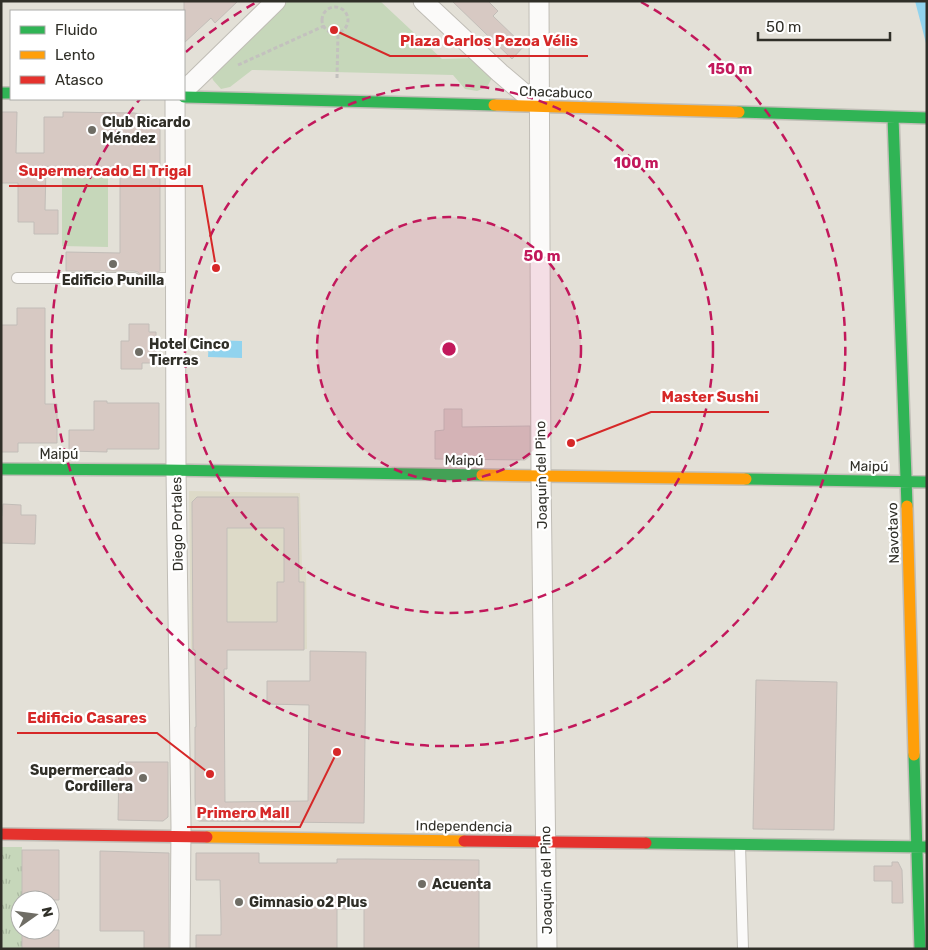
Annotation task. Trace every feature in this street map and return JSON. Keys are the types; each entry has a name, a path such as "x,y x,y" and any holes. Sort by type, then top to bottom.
{"street":[{"path":"185,89 276,1"},
{"path":"423,1 500,73 539,106"},
{"name":"Joaquín del Pino","path":"539,1 541,476 547,949"},
{"name":"Chacabuco","path":"185,97 927,118"},
{"name":"Diego Portales","path":"175,100 168,278 176,470 181,836 180,949"},
{"name":"Navotavo","path":"893,117 922,847 920,949"},
{"name":"Maipú","path":"1,468 927,482"},
{"name":"Independencia","path":"1,834 922,847"}],"lane":[{"path":"17,278 134,278"},
{"path":"740,845 743,949"}],"path":[{"path":"336,1 336,7"},
{"path":"336,7 344,10 348,17 348,25 338,33 330,32 324,26 322,20 328,9 336,7"},
{"path":"232,67 324,26"},
{"path":"336,100 338,33"}],"shaded area":[{"path":"189,491 300,493 302,567 306,567 307,649 191,650"}],"green space":[{"path":"288,1 380,1 442,59 474,58 493,76 487,87 477,91 465,89 453,75 252,70 230,87 221,89 211,75"},
{"path":"62,170 108,171 108,247 62,246"},
{"path":"1,847 22,847 22,890 10,890 10,940 22,940 22,949 1,949"}],"water":[{"path":"915,1 927,1 927,47"},
{"path":"209,340 242,341 242,358 208,357"}],"building":[{"path":"184,1 238,1 215,23 211,18 185,42"},
{"path":"452,1 488,1 498,11 493,16 524,46 512,59"},
{"path":"1,112 17,112 16,153 44,153 44,117 63,117 63,112 134,113 149,115 154,118 160,129 160,271 154,275 155,282 139,282 140,275 134,271 66,271 66,252 120,253 120,168 46,167 45,210 58,210 58,234 34,234 34,222 18,222 18,183 1,183"},
{"path":"17,308 45,308 45,404 57,404 57,443 18,443 18,452 1,452 1,325 17,325"},
{"name":"Hotel Cinco Tierras","path":"129,324 149,324 149,332 156,332 156,363 142,363 142,369 121,369 121,341 129,341"},
{"path":"94,401 107,401 107,403 159,403 159,449 107,449 107,452 69,451 69,430 94,430"},
{"path":"444,409 462,409 462,427 530,426 530,456 525,460 435,459 435,431 444,430"},
{"path":"197,497 298,497 299,582 304,582 304,650 227,650 227,669 224,669 225,802 308,801 309,705 267,704 267,681 310,681 310,651 366,652 364,823 199,821 196,819 192,502","holes":["227,528 284,528 284,582 277,582 277,622 227,622"]},
{"path":"3,504 21,505 21,515 36,515 35,544 1,543"},
{"path":"756,680 837,682 834,830 753,829"},
{"name":"Supermercado Cordillera","path":"119,762 168,762 168,817 163,821 118,820"},
{"path":"22,850 59,850 59,890 22,890"},
{"path":"100,851 169,853 169,949 144,949 144,931 100,931"},
{"path":"196,853 259,853 259,863 337,863 337,859 479,860 479,949 364,949 364,909 337,909 337,949 196,949 196,935 221,935 221,921 220,880 196,880"},
{"path":"892,862 898,862 902,870 903,903 892,903 892,881 874,881 874,866 892,866"},
{"path":"22,940 59,940 59,949 22,949"}],"traffic: fast":[{"path":"1,93 10,93"},
{"path":"185,97 494,105"},
{"path":"739,112 927,118"},
{"path":"893,117 907,506"},
{"path":"1,469 482,475"},
{"path":"746,479 927,482"},
{"path":"914,755 920,949"},
{"path":"646,843 927,847"}],"traffic: slow":[{"path":"494,105 739,112"},
{"path":"482,475 746,479"},
{"path":"907,506 914,755"},
{"path":"207,837 464,841"}],"traffic: jam":[{"path":"1,834 207,837"},
{"path":"464,841 646,843"}],"place":[{"name":"Plaza Carlos Pezoa Vélis","path":"334,30"},
{"name":"Club Ricardo Méndez","path":"92,130"},
{"name":"Edificio Punilla","path":"113,264"},
{"name":"Supermercado El Trigal","path":"216,268"},
{"name":"Hotel Cinco Tierras","path":"139,352"},
{"name":"Master Sushi","path":"571,443"},
{"name":"Primero Mall","path":"337,752"},
{"name":"Edificio Casares","path":"210,774"},
{"name":"Supermercado Cordillera","path":"143,778"},
{"name":"Acuenta","path":"422,884"},
{"name":"Gimnasio o2 Plus","path":"239,902"}]}
